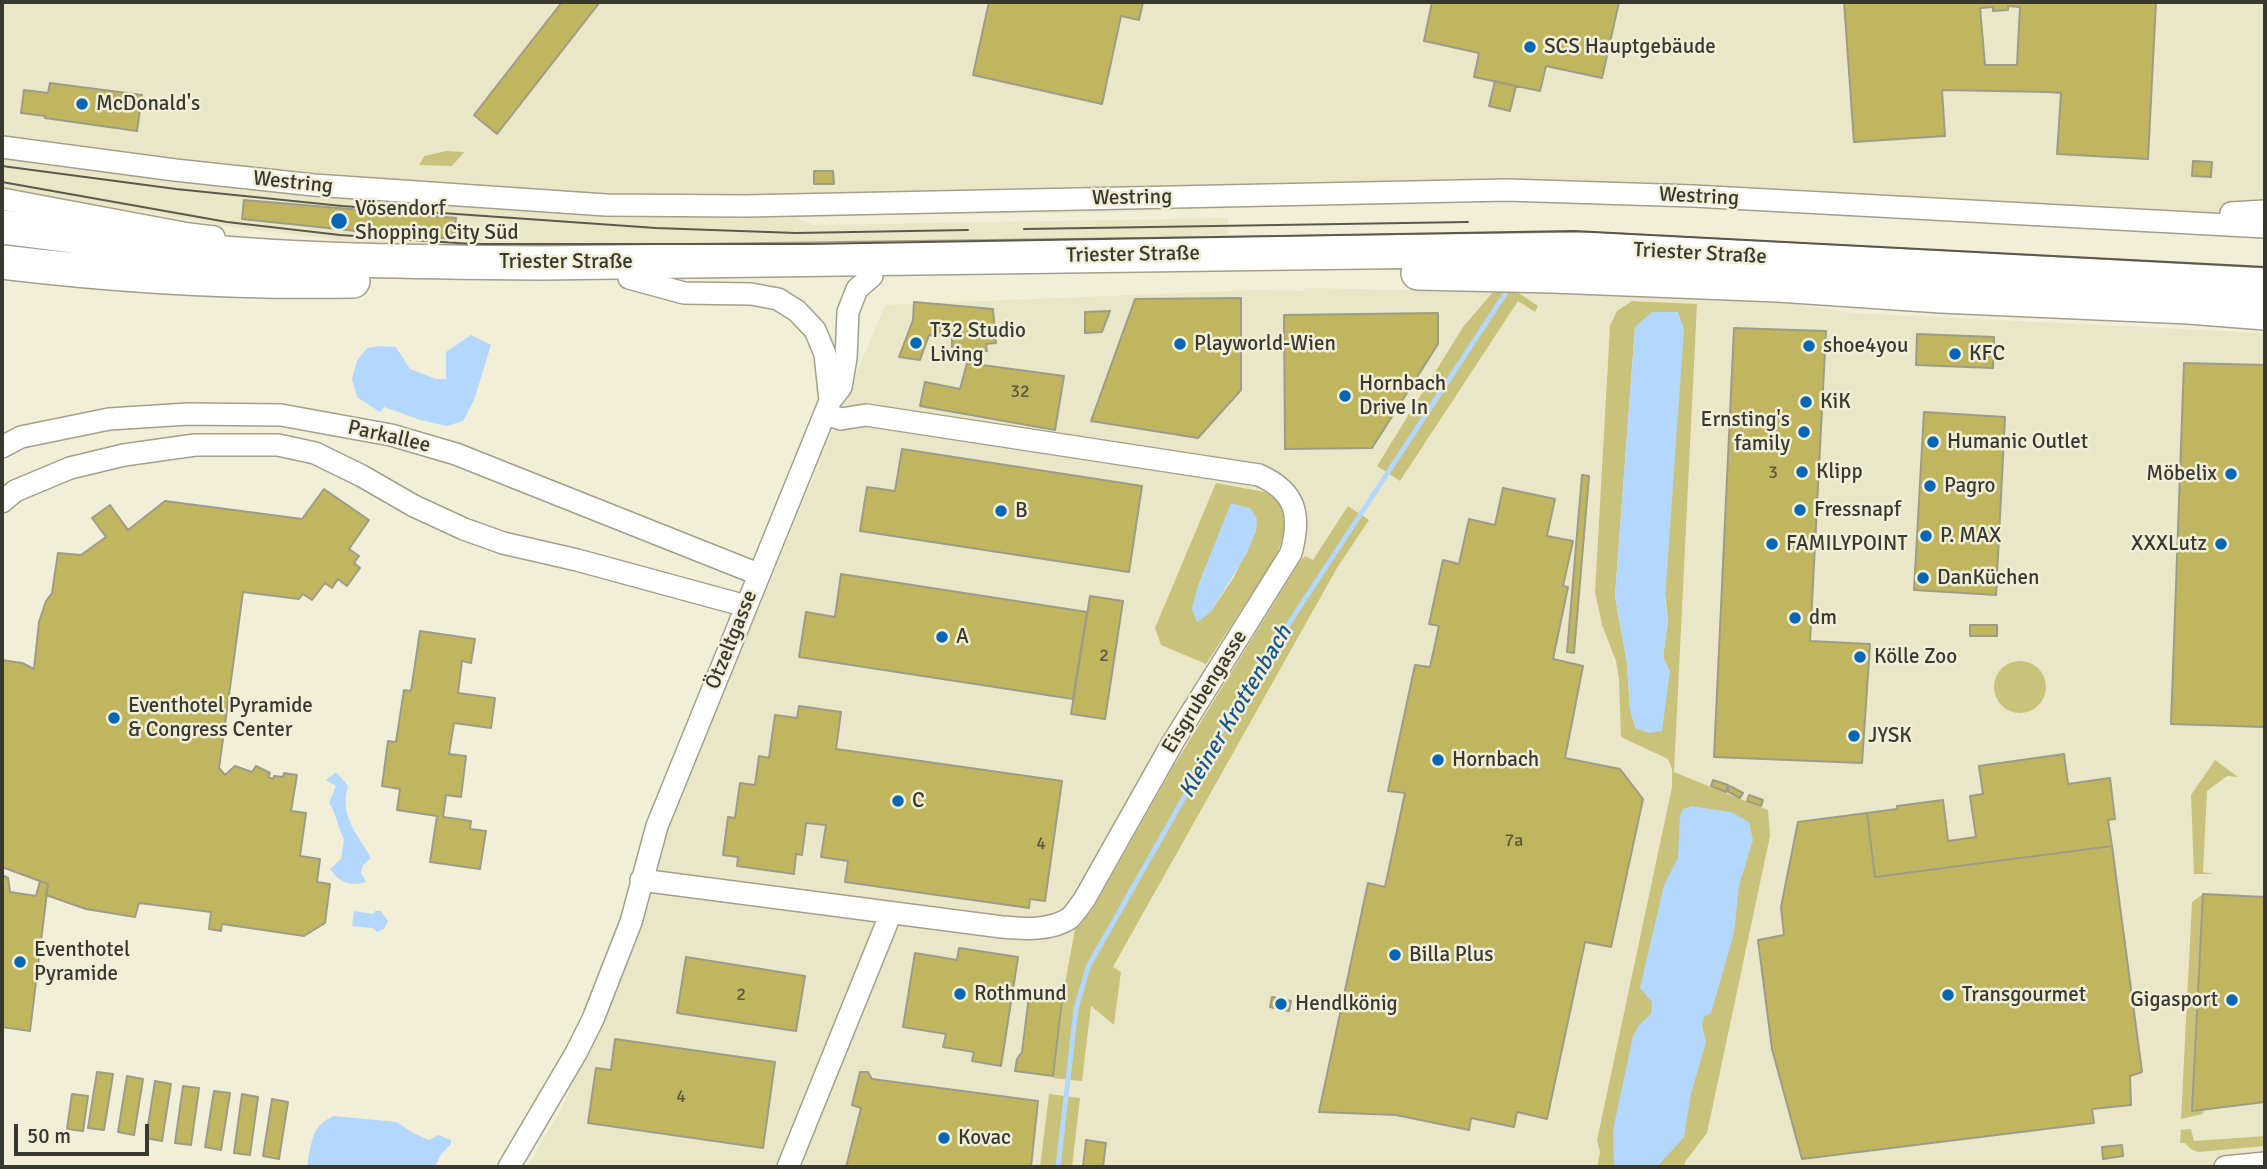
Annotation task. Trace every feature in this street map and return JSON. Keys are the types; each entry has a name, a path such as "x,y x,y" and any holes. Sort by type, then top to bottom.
{"main road":[{"name":"Triester Straße","path":"2,227 186,250 333,260 542,263 1589,249 2265,285"},
{"name":"Triester Straße","path":"2,262 118,274 316,281 1270,270 1541,275 1778,285 2265,313"}],"street":[{"name":"Westring","path":"2,147 314,185 606,205 745,206 1507,190 1680,195 2265,226"},
{"path":"2,199 189,234 285,244 333,260"},
{"path":"2203,224 2223,213 2265,211"},
{"name":"Ötzeltgasse","path":"509,1167 593,1019 631,922 657,826 758,575 828,408 841,387 846,358 848,312 857,289 872,276"},
{"name":"Ötzeltgasse","path":"629,278 684,293 751,293 778,299 797,310 815,330 825,354 828,408"},
{"name":"Eisgrubengasse","path":"641,880 1002,928 1052,926 1070,917 1084,900 1174,742 1291,553 1297,524 1288,494 1275,482 1246,472 866,415 841,419 828,408"},
{"name":"Parkallee","path":"2,447 21,437 109,419 188,414 281,415 391,435 456,454 758,575"},
{"path":"245,415 245,445"},
{"name":"Parkallee","path":"2,502 15,492 70,468 124,455 195,445 278,445 315,453 414,506 503,543 746,606"},
{"path":"789,1167 891,913"},
{"path":"2225,1167 2265,1164"}],"shaded area":[{"path":"2,2 2265,2 2265,239 1535,198 1074,213 796,218 812,225 1228,218 1229,241 701,249 405,245 346,241 225,226 2,188"},
{"path":"447,151 464,152 452,166 419,165 424,156"},
{"path":"1304,288 1712,292 1854,313 2265,333 2265,1167 1684,1167 1707,1133 1768,810 1674,772 1697,304 1632,301 1610,326 1595,592 1602,625 1616,661 1619,680 1668,759 1672,769 1672,787 1597,1140 1600,1152 1597,1167 527,1167 561,1110 631,944 668,827 885,305 1255,290 1304,291","holes":["1349,506 1369,520 1337,568 1113,968 1121,973 1114,1024 1075,929 1071,907 1165,731 1277,555 1305,556 1312,560"]},
{"path":"1514,290 1538,306 1535,312 1518,301 1400,481 1377,466 1463,327 1493,292 1489,291"},
{"path":"1632,301 1697,304 1674,772 1768,810 1770,836 1707,1133 1684,1167 1597,1167 1600,1152 1597,1140 1672,787 1672,769 1668,759 1621,737 1616,661 1602,625 1595,592 1610,326 1617,311","holes":["1635,327 1668,621 1663,657 1670,672 1630,710 1627,663 1615,596"]},
{"path":"1216,483 1265,492 1274,498 1281,506 1286,526 1277,555 1206,664 1161,645 1155,628","holes":["1231,504 1256,531 1234,577 1210,613 1198,586"]},
{"path":"1348,506 1369,520 1337,568 1113,967 1121,972 1114,1025 1091,1006 1082,1081 1053,1078 1062,1000 1075,929 1092,910 1173,767 1300,561 1305,556 1313,560"},
{"path":"2020,661 2030,663 2038,669 2044,677 2044,697 2038,705 2030,711 2020,713 2010,711 2002,705 1996,697 1994,687 1996,677 2002,669 2010,663"},
{"path":"2215,760 2238,777 2227,776 2207,791 2203,872 2213,874 2194,874 2191,795"},
{"path":"2203,894 2192,1110 2204,1109 2203,1114 2181,1119 2192,902"},
{"path":"1049,1094 1080,1098 1072,1167 1040,1167"},
{"path":"2191,1129 2194,1141 2265,1136 2265,1146 2198,1152 2185,1143 2180,1143 2181,1130"}],"water":[{"path":"1652,312 1678,312 1684,329 1665,599 1668,621 1663,657 1670,672 1662,731 1649,733 1635,728 1630,710 1627,663 1615,596 1635,327"},
{"path":"471,335 491,345 474,400 463,421 447,426 384,407 380,412 357,397 352,379 357,361 367,348 396,347 410,369 436,379 446,379 446,352"},
{"path":"1231,503 1250,508 1257,519 1256,531 1247,553 1210,613 1197,622 1192,609 1198,586"},
{"path":"336,772 348,786 348,815 371,858 363,865 361,872 366,882 345,882 330,869 341,859 344,839 329,803 336,786 326,780"},
{"path":"1691,806 1731,812 1749,822 1753,840 1739,886 1734,933 1711,1013 1704,1017 1702,1025 1706,1042 1691,1094 1684,1137 1657,1167 1614,1167 1613,1130 1633,1036 1639,1025 1651,1014 1652,1002 1640,988 1664,885 1678,858 1680,816 1683,809"},
{"path":"354,911 374,914 375,911 381,911 388,921 384,929 377,932 373,928 352,926"},
{"path":"334,1116 397,1122 429,1140 438,1135 451,1140 451,1144 441,1154 435,1167 307,1167 316,1130"}],"building":[{"path":"562,2 600,2 497,134 474,115"},
{"path":"989,2 1143,2 1139,20 1121,16 1102,104 973,75"},
{"name":"SCS Hauptgebäude","path":"1432,2 1619,2 1602,78 1546,66 1540,91 1474,77 1479,53 1424,41"},
{"path":"1844,2 2156,2 2148,159 2057,154 2061,93 2048,92 1942,90 1945,136 1854,142","holes":["2008,6 2020,7 2017,65 1985,65 1980,8 1993,7 1993,11 2008,10"]},
{"path":"1495,81 1516,86 1510,111 1489,106"},
{"name":"McDonald's","path":"50,83 142,95 137,131 21,113 24,90 48,93"},
{"path":"2193,161 2212,162 2211,177 2192,176"},
{"path":"814,171 833,171 834,184 814,184"},
{"path":"244,200 456,218 454,239 242,219"},
{"name":"Playworld-Wien","path":"1241,298 1241,390 1198,438 1091,421 1135,299"},
{"path":"914,302 993,309 996,343 986,344 987,351 969,351 952,347 952,336 929,335 920,360 899,357 913,320"},
{"path":"1110,311 1102,332 1085,333 1085,312"},
{"name":"Hornbach Drive In","path":"1438,313 1438,344 1372,448 1285,449 1284,315"},
{"path":"1734,328 1826,331 1810,641 1870,644 1862,763 1714,757"},
{"name":"KFC","path":"1917,334 1994,337 1993,368 1916,365"},
{"path":"967,363 1064,376 1055,430 920,406 925,382 960,389"},
{"name":"XXXLutz","path":"2184,363 2265,365 2265,727 2171,724"},
{"path":"1924,412 2005,417 1996,595 1914,590"},
{"name":"B","path":"902,449 1142,486 1129,572 860,531 867,487 895,491"},
{"path":"1582,475 1589,476 1574,653 1567,652"},
{"path":"1503,488 1555,499 1547,536 1573,541 1563,586 1568,587 1553,659 1583,666 1565,758 1620,769 1643,799 1611,947 1585,942 1547,1119 1517,1112 1514,1127 1471,1118 1469,1130 1396,1115 1319,1112 1368,883 1385,887 1405,793 1388,791 1415,665 1430,667 1439,626 1429,624 1443,560 1459,564 1469,519 1495,525"},
{"name":"Eventhotel Pyramide & Congress Center","path":"324,489 369,520 349,549 359,556 354,563 360,568 347,586 338,579 332,588 325,583 312,600 303,594 299,599 243,592 219,768 225,775 235,766 252,772 256,766 270,773 268,777 273,779 274,776 283,777 284,773 297,775 291,811 306,813 300,856 320,859 317,882 330,884 325,923 304,936 222,924 221,931 209,929 211,912 139,903 135,917 86,909 46,895 48,884 2,867 2,660 22,663 34,669 39,622 46,601 52,593 58,553 81,555 106,537 92,518 110,505 128,530 165,501 302,519"},
{"name":"A","path":"841,574 1087,612 1073,699 799,657 806,612 835,617"},
{"path":"1090,596 1123,601 1105,719 1071,714"},
{"path":"1970,625 1997,625 1997,636 1970,636"},
{"path":"420,631 475,639 471,663 462,661 458,693 495,698 491,728 454,723 449,754 466,756 461,797 446,795 443,817 471,821 470,829 486,831 480,869 430,862 437,816 397,810 400,789 382,786 388,741 396,742 404,690 411,691"},
{"name":"C","path":"799,706 841,712 836,749 1062,781 1045,901 1030,899 1029,908 845,882 848,861 821,857 826,825 806,823 802,855 796,854 794,874 737,866 738,857 723,855 728,817 735,818 740,783 755,785 759,756 769,758 775,715 797,718"},
{"path":"2064,754 2068,784 2110,778 2115,819 2108,820 2112,846 1875,877 1867,813 1943,800 1948,841 1976,837 1970,796 1983,794 1979,766"},
{"path":"1713,780 1728,785 1726,792 1711,786"},
{"path":"1730,786 1743,793 1740,798 1727,791"},
{"path":"1749,795 1763,800 1761,806 1747,801"},
{"name":"Transgourmet","path":"1867,813 1875,877 2112,846 2142,1072 2130,1076 2131,1105 2092,1109 2094,1123 1802,1159 1772,1049 1758,940 1784,935 1781,907 1798,822"},
{"name":"Eventhotel Pyramide","path":"2,875 8,878 10,892 36,896 40,881 48,884 30,1031 2,1027"},
{"name":"Gigasport","path":"2203,894 2265,897 2265,1102 2192,1111"},
{"name":"Rothmund","path":"959,948 1018,957 1001,1066 972,1061 974,1052 943,1047 946,1034 903,1027 915,953 957,960"},
{"path":"686,957 805,976 796,1031 677,1013"},
{"path":"1029,996 1062,1000 1053,1076 1015,1071 1017,1059 1022,1052"},
{"name":"Hendlkönig","path":"1272,997 1291,1001 1289,1011 1270,1007"},
{"path":"615,1039 775,1062 763,1148 588,1123 596,1068 611,1070"},
{"path":"97,1072 113,1074 104,1130 88,1128"},
{"name":"Kovac","path":"860,1072 868,1072 872,1079 1038,1101 1031,1167 846,1167 861,1108 852,1105"},
{"path":"127,1076 143,1079 134,1135 118,1132"},
{"path":"155,1081 171,1084 162,1141 146,1138"},
{"path":"183,1086 199,1088 191,1145 175,1143"},
{"path":"214,1091 230,1093 221,1150 205,1147"},
{"path":"72,1094 88,1096 83,1131 67,1129"},
{"path":"242,1094 258,1097 250,1155 234,1153"},
{"path":"272,1099 288,1102 279,1159 263,1156"},
{"path":"1086,1140 1106,1143 1103,1167 1083,1167"},
{"path":"2122,1145 2123,1156 2103,1159 2102,1147"}],"waterway":[{"name":"Kleiner Krottenbach","path":"1058,1167 1076,1009 1088,967 1242,695 1505,294"}],"tram line":[{"path":"2,166 176,189 342,206 656,228 796,233 968,230"},
{"path":"2,182 227,222 340,235 472,244 806,244 1574,231 2265,267"},
{"path":"1024,229 1468,222"}],"place":[{"name":"SCS Hauptgebäude","path":"1530,47"},
{"name":"McDonald's","path":"82,104"},
{"name":"Vösendorf Shopping City Süd","path":"339,221"},
{"name":"T32 Studio Living","path":"916,343"},
{"name":"Playworld-Wien","path":"1180,344"},
{"name":"shoe4you","path":"1809,346"},
{"name":"KFC","path":"1955,354"},
{"name":"Hornbach Drive In","path":"1345,396"},
{"name":"KiK","path":"1806,402"},
{"name":"Ernsting's family","path":"1804,432"},
{"name":"Humanic Outlet","path":"1933,442"},
{"name":"Klipp","path":"1802,472"},
{"name":"Möbelix","path":"2231,474"},
{"name":"Pagro","path":"1930,486"},
{"name":"Fressnapf","path":"1800,510"},
{"name":"B","path":"1001,511"},
{"name":"P. MAX","path":"1926,536"},
{"name":"FAMILYPOINT","path":"1772,544"},
{"name":"XXXLutz","path":"2221,544"},
{"name":"DanKüchen","path":"1923,578"},
{"name":"dm","path":"1795,618"},
{"name":"A","path":"942,637"},
{"name":"Kölle Zoo","path":"1860,657"},
{"name":"Eventhotel Pyramide & Congress Center","path":"114,718"},
{"name":"JYSK","path":"1854,736"},
{"name":"Hornbach","path":"1438,760"},
{"name":"C","path":"898,801"},
{"name":"Billa Plus","path":"1395,955"},
{"name":"Eventhotel Pyramide","path":"20,962"},
{"name":"Rothmund","path":"960,994"},
{"name":"Transgourmet","path":"1948,995"},
{"name":"Gigasport","path":"2232,1000"},
{"name":"Hendlkönig","path":"1281,1004"},
{"name":"Kovac","path":"944,1138"}]}
